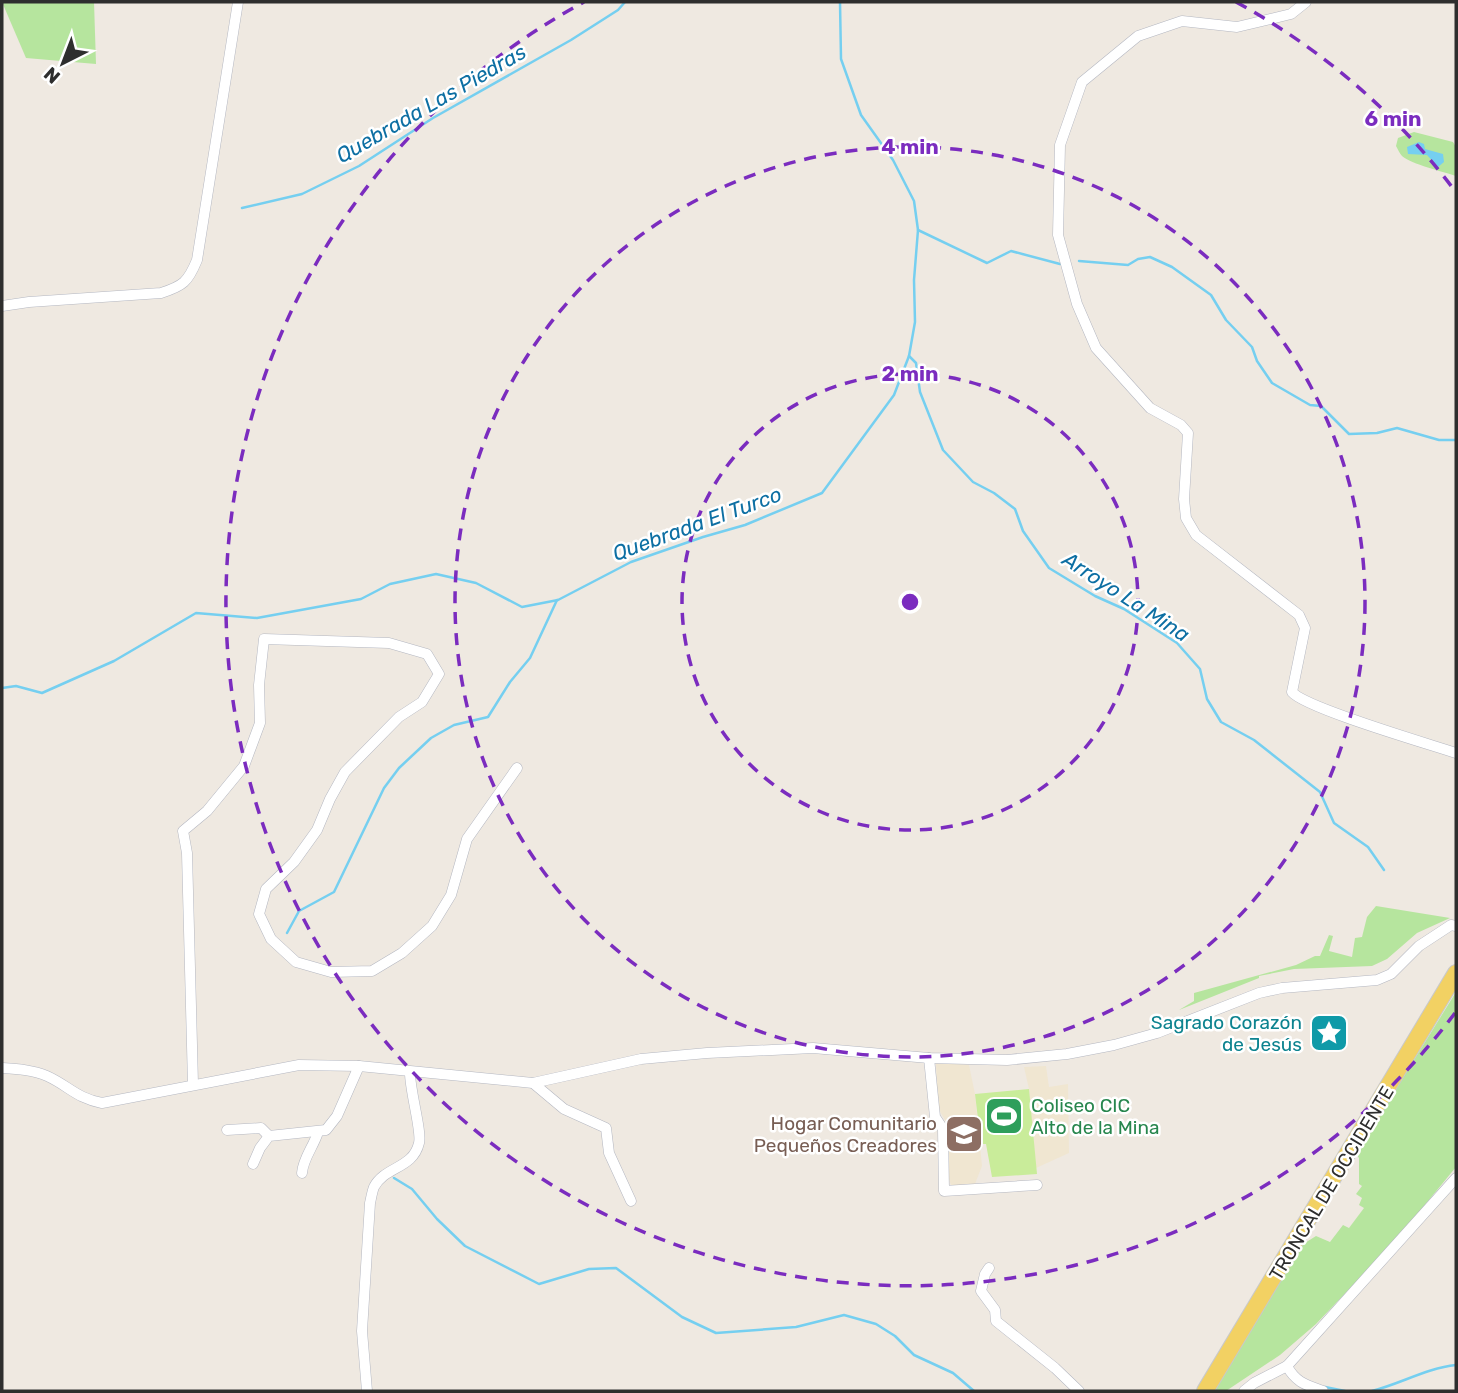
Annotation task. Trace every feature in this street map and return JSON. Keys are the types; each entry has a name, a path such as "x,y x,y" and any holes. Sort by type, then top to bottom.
{"main road":[{"name":"TRONCAL DE OCCIDENTE","path":"1205,1391 1456,973"}],"street":[{"path":"2,306 161,293 175,289 189,279 197,260 238,2"},
{"path":"1306,2 1291,14 1237,27 1182,21 1138,36 1082,82 1060,145 1058,235 1077,304 1096,348 1150,408 1181,425 1188,433 1184,499 1186,518 1196,535 1299,615 1304,623 1306,628 1292,692 1297,697 1327,709 1456,753"},
{"path":"193,1084 187,853 183,831 207,811 244,766 260,723 259,685 264,639 388,643 427,654 439,674 422,702 399,717 345,772 317,830 294,862 267,889 259,914 271,939 296,961 331,972 372,971 402,953 432,926 451,895 467,839 517,768"},
{"path":"2,1068 25,1070 46,1076 84,1099 102,1103 299,1065 359,1066 533,1083 641,1059 707,1053 813,1048 929,1058 1007,1060 1095,1050 1157,1033 1259,993 1293,987 1377,980 1391,974 1419,946 1451,925 1456,926"},
{"path":"929,1058 935,1117 943,1129 944,1191 1037,1185"},
{"path":"253,1164 269,1136 326,1130 337,1115 359,1066"},
{"path":"367,1391 362,1331 370,1203 374,1187 386,1174 414,1157 421,1140 410,1073"},
{"path":"533,1083 564,1109 606,1128 609,1153 631,1201"},
{"path":"227,1130 261,1128 269,1136"},
{"path":"302,1173 318,1132"},
{"path":"1244,1391 1254,1382 1287,1366 1456,1178"},
{"path":"989,1268 981,1291 995,1310 996,1321 1055,1368 1079,1391"},
{"path":"1287,1366 1296,1380 1303,1385 1323,1391"}],"shaded area":[{"name":"Hogar Comunitario Pequeños Creadores","path":"936,1063 969,1065 975,1094 982,1166 973,1189 952,1188 949,1179 948,1125 938,1108"},
{"path":"1046,1066 1049,1087 1068,1084 1069,1153 1036,1168 1029,1089 1024,1067"}],"green space":[{"path":"2,2 94,2 96,64 26,58"},
{"path":"1414,132 1453,142 1456,147 1456,176 1420,165 1402,156 1396,146 1398,138"},
{"path":"1376,906 1450,918 1417,933 1387,959 1372,966 1294,969 1259,976 1179,1010 1194,1001 1194,993 1320,956 1329,935 1333,936 1329,951 1352,957 1355,938 1362,937 1367,917"},
{"path":"1456,992 1456,1167 1396,1240 1316,1324 1280,1355 1226,1391 1209,1391 1297,1248 1316,1236 1330,1242 1343,1225 1349,1228 1364,1208 1359,1205 1362,1198 1356,1194 1362,1186 1359,1184 1359,1158 1356,1154"},
{"name":"Coliseo CIC Alto de la Mina","path":"1029,1089 1037,1174 992,1177 986,1144 981,1144 975,1094"}],"water":[{"path":"1419,142 1424,144 1425,149 1443,154 1444,162 1438,167 1427,155 1408,154 1407,147"}],"waterway":[{"name":"Quebrada Las Piedras","path":"242,208 302,194 359,166 433,118 571,40 618,10 625,2"},
{"name":"Quebrada El Turco","path":"2,688 16,686 42,693 114,661 196,613 257,618 361,599 390,584 436,574 476,583 522,607 558,600 631,562 745,525 822,493 894,395 909,356 915,322 914,280 918,230 914,201 893,160 861,115 841,59 840,2"},
{"path":"918,230 987,263 1011,251 1060,264"},
{"path":"1079,261 1128,265 1138,259 1150,257 1172,267 1211,295 1226,320 1252,347 1257,361 1272,383 1310,405 1321,406 1349,434 1377,433 1397,428 1439,440 1456,440"},
{"name":"Arroyo La Mina","path":"909,356 916,363 920,392 943,450 973,482 994,493 1015,509 1023,531 1049,568 1095,596 1124,609 1177,643 1200,669 1207,699 1221,722 1254,740 1320,792 1334,823 1368,847 1384,870"},
{"path":"287,933 299,911 334,892 384,788 399,768 431,738 454,725 488,717 510,682 530,658 557,600"},
{"path":"394,1178 412,1189 437,1219 465,1246 539,1284 589,1269 616,1268 682,1317 716,1333 796,1327 844,1315 876,1324 895,1336 914,1355 953,1373 974,1391"},
{"path":"1372,1391 1435,1369 1456,1365"},
{"path":"1325,1387 1345,1391"}],"place":[{"name":"Sagrado Corazón de Jesús","path":"1329,1033"},
{"name":"Coliseo CIC Alto de la Mina","path":"1004,1116"},
{"name":"Hogar Comunitario Pequeños Creadores","path":"964,1134"}]}
